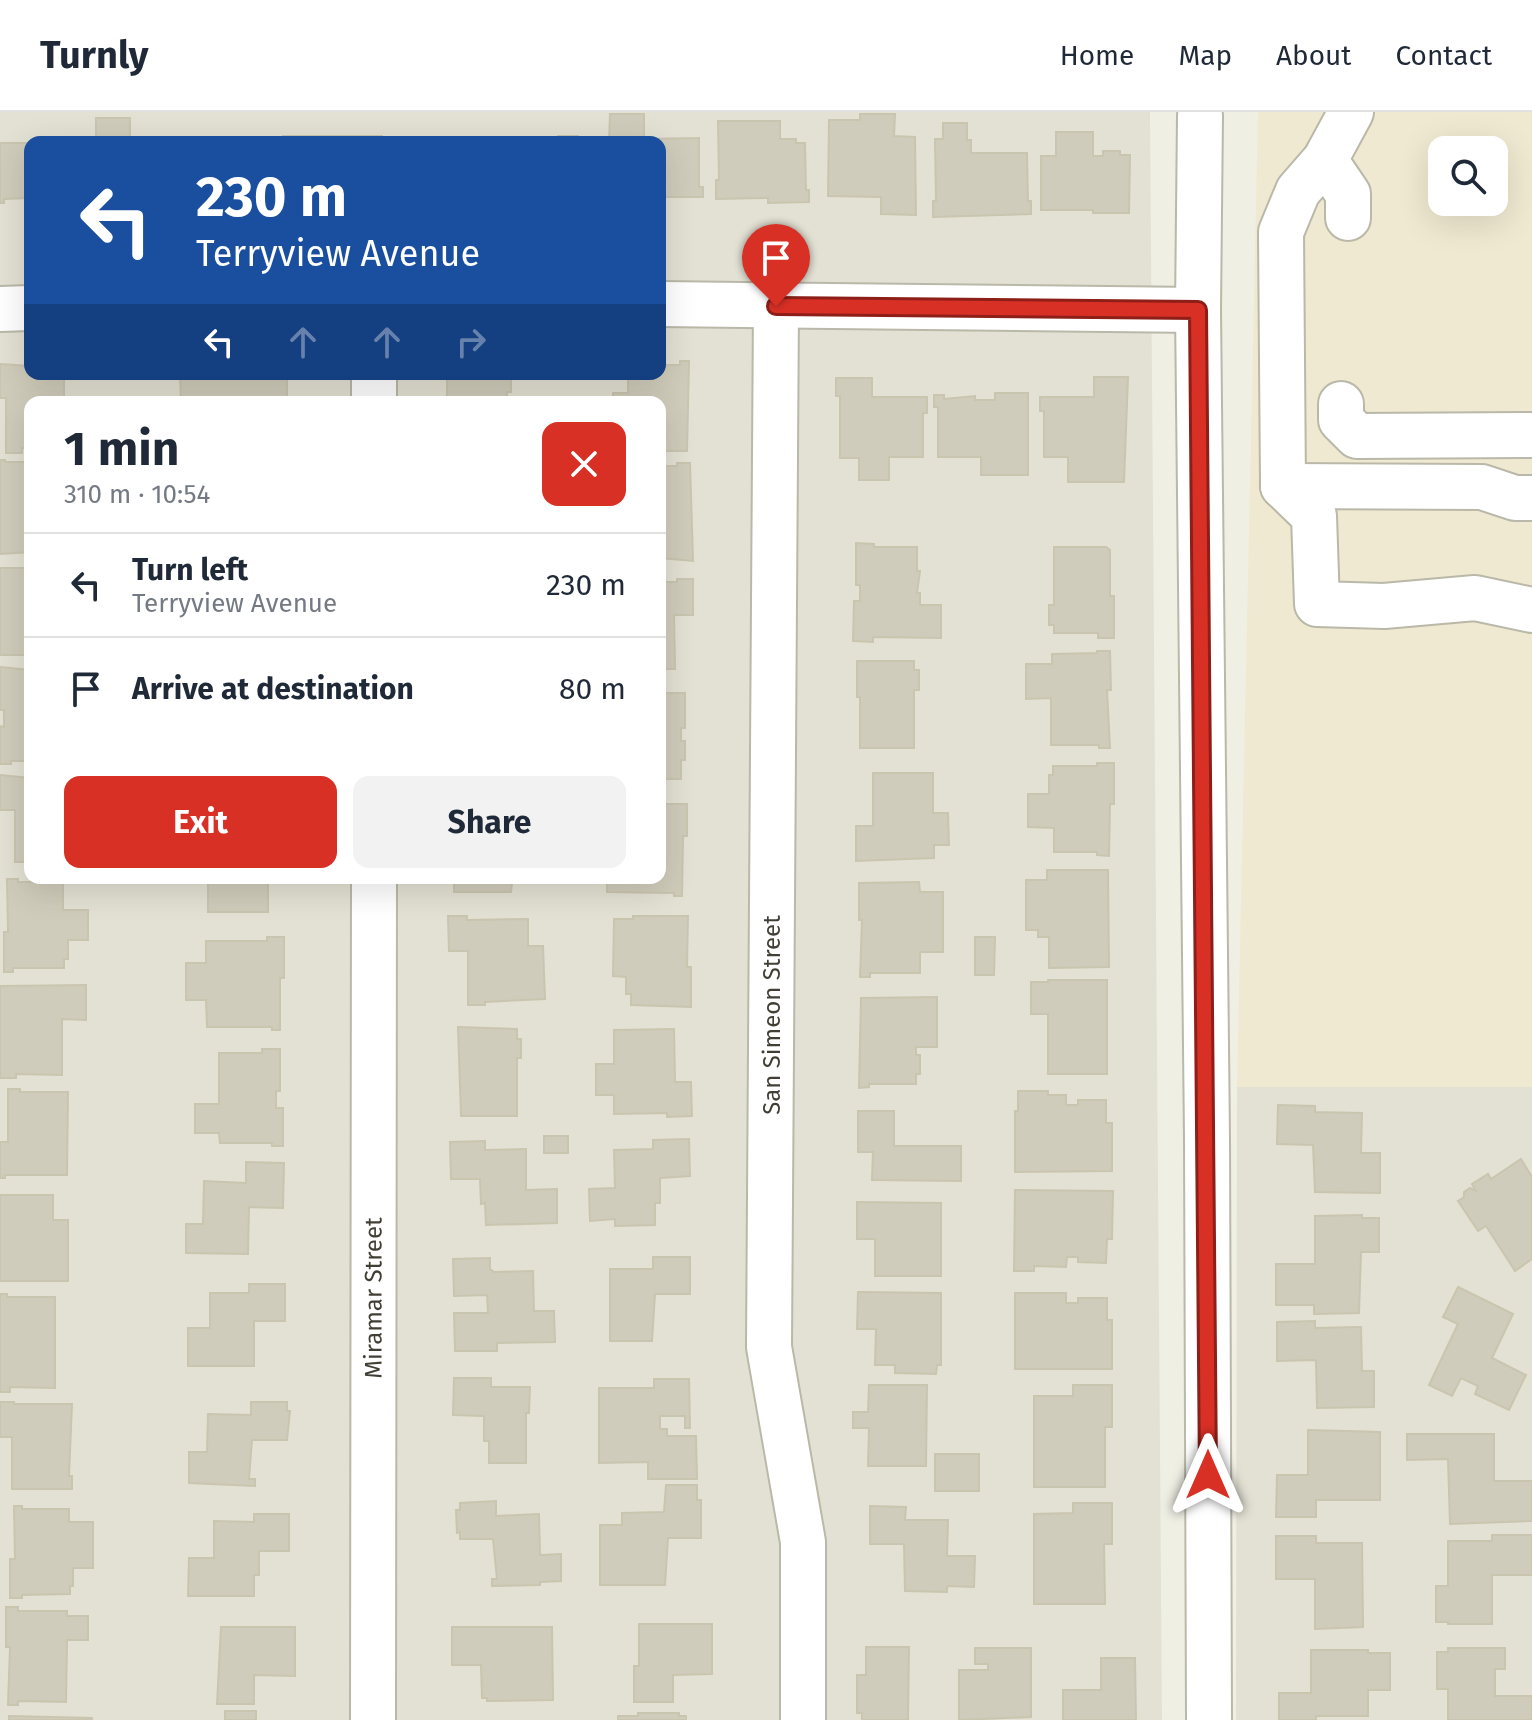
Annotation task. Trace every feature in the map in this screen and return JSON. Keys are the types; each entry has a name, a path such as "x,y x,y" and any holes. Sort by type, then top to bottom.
{"street":[{"path":"1351,112 1325,160 1298,191 1281,232 1283,486 1314,516 1317,604 1384,606 1475,598 1532,610"},
{"path":"1200,116 1198,310 1207,1138 1209,1720"},
{"path":"1325,160 1348,194 1348,218"},
{"path":"666,304 1198,310"},
{"name":"San Simeon Street","path":"776,306 769,1347 803,1542 803,1720"},
{"path":"0,309 24,308"},
{"path":"1341,404 1341,420 1357,436 1532,435"},
{"path":"1283,486 1482,487 1515,498 1532,498"},
{"name":"Miramar Street","path":"373,1720 374,884"}],"shaded area":[{"path":"0,112 1150,112 1162,1720 0,1720"},
{"path":"1258,112 1532,112 1532,1087 1237,1087"},
{"path":"1237,1087 1532,1087 1532,1720 1236,1720"}],"building":[{"path":"610,114 644,114 644,136 609,136"},
{"path":"860,114 895,114 894,136 915,137 916,215 881,214 881,197 828,196 829,120 860,120"},
{"path":"96,118 130,118 130,136 96,136"},
{"path":"718,121 780,121 780,139 796,139 796,143 805,143 809,202 768,203 768,198 716,199 716,180 719,180"},
{"path":"943,123 967,123 971,153 1027,153 1031,214 933,217 933,201 936,201 935,139 943,139"},
{"path":"1056,132 1093,132 1093,156 1103,156 1103,151 1120,151 1120,155 1130,155 1129,213 1041,210 1041,156 1056,156"},
{"path":"699,138 699,187 703,187 703,197 666,197 666,139"},
{"path":"0,143 24,143 24,198 4,199 4,203 0,203"},
{"path":"680,361 689,361 687,451 666,451 666,396 613,396 613,393 628,393 628,380 666,380 666,365 680,365"},
{"path":"0,364 24,366 24,380 64,380 64,396 24,396 22,453 6,453 6,398 0,398"},
{"path":"1094,377 1128,377 1124,482 1068,482 1068,457 1044,457 1044,411 1040,411 1040,397 1094,397"},
{"path":"836,378 872,378 872,397 927,397 927,413 923,413 923,457 889,457 889,480 859,480 859,458 840,458 840,396 836,396"},
{"path":"180,380 287,380 287,396 181,396"},
{"path":"447,380 511,380 511,392 507,392 507,396 447,396"},
{"path":"995,393 1028,393 1028,475 981,475 981,457 938,457 938,407 934,407 934,395 944,395 944,399 975,396 975,400 995,400"},
{"path":"0,460 24,462 24,552 0,554"},
{"path":"677,463 690,463 693,561 666,559 666,466 677,466"},
{"path":"856,543 874,544 874,547 917,547 920,605 941,605 941,638 873,637 873,642 853,641 854,601 860,601 860,585 856,585"},
{"path":"1054,547 1106,547 1110,550 1114,638 1098,638 1098,633 1054,633 1054,625 1049,625 1049,605 1054,605"},
{"path":"0,568 24,568 24,655 0,655"},
{"path":"677,579 693,579 693,615 674,615 675,669 666,669 666,582 677,582"},
{"path":"1110,651 1111,690 1107,690 1110,748 1099,748 1099,745 1051,745 1051,698 1026,699 1026,664 1052,664 1052,654"},
{"path":"857,661 914,661 914,670 919,670 919,690 914,690 914,748 860,748"},
{"path":"0,667 24,669 24,761 0,764 0,726 4,727 4,710 0,710"},
{"path":"666,693 685,693 685,728 681,728 681,741 685,741 685,760 681,760 681,779 666,779"},
{"path":"1097,763 1114,763 1109,856 1097,855 1097,852 1054,852 1054,828 1028,827 1028,794 1049,794 1049,775 1053,775 1053,766 1097,766"},
{"path":"873,773 933,773 933,813 948,813 949,845 934,845 934,858 856,861 856,826 873,826"},
{"path":"0,775 24,777 24,862 15,862 15,810 0,810"},
{"path":"666,804 687,804 682,896 674,896 674,893 607,892 607,884 666,884"},
{"path":"1047,870 1108,870 1109,967 1049,968 1049,937 1038,937 1038,930 1026,930 1026,880 1047,880"},
{"path":"7,879 18,879 24,884 63,884 63,910 88,910 88,940 68,940 68,959 64,959 64,968 13,968 13,972 4,972 4,932 8,932"},
{"path":"919,882 920,892 943,892 943,952 920,952 920,973 870,973 870,977 860,977 862,920 859,920 859,883"},
{"path":"208,884 268,884 268,912 208,912"},
{"path":"454,884 512,884 511,892 454,892"},
{"path":"448,916 467,916 467,920 528,919 528,946 543,946 545,999 468,1005 468,951 449,951"},
{"path":"633,916 688,916 687,967 691,967 691,1007 631,1005 631,994 626,994 626,977 613,976 614,919 633,919"},
{"path":"267,937 284,937 280,1030 272,1030 272,1027 207,1027 206,1000 186,1000 186,963 206,963 206,941 267,941"},
{"path":"975,937 995,937 994,975 975,975"},
{"path":"1107,980 1107,1074 1048,1074 1048,1014 1031,1014 1031,982"},
{"path":"86,985 86,1020 62,1019 62,1075 16,1074 16,1078 0,1078 0,986"},
{"path":"937,997 937,1047 916,1047 916,1055 920,1055 920,1074 916,1074 916,1084 869,1084 869,1087 859,1088 861,998"},
{"path":"458,1027 517,1029 517,1039 521,1039 521,1058 517,1058 517,1116 461,1116"},
{"path":"674,1029 675,1082 691,1082 692,1116 614,1114 614,1095 596,1095 596,1064 614,1064 614,1030"},
{"path":"262,1049 280,1049 280,1091 276,1091 276,1108 283,1108 283,1146 272,1146 272,1143 220,1143 219,1133 195,1133 195,1104 219,1104 219,1053 262,1053"},
{"path":"8,1089 68,1092 67,1175 5,1175 5,1178 0,1178 0,1142 8,1142"},
{"path":"1018,1091 1048,1091 1048,1095 1066,1095 1066,1105 1078,1105 1078,1100 1106,1100 1106,1123 1112,1123 1112,1171 1015,1172"},
{"path":"1278,1105 1315,1106 1315,1112 1362,1113 1361,1153 1380,1153 1380,1193 1315,1192 1313,1145 1277,1144"},
{"path":"858,1111 894,1111 894,1146 961,1146 961,1181 872,1180 873,1152 858,1152"},
{"path":"544,1136 568,1136 568,1153 544,1153"},
{"path":"689,1139 690,1176 660,1178 660,1203 655,1203 655,1225 615,1226 615,1219 590,1221 589,1189 615,1188 614,1150 653,1149 653,1140"},
{"path":"485,1141 485,1150 526,1149 526,1190 557,1189 557,1223 486,1225 480,1179 451,1179 450,1142"},
{"path":"1521,1159 1532,1177 1532,1259 1515,1271 1486,1226 1478,1231 1458,1201 1470,1188 1476,1191 1472,1184 1488,1174 1491,1179"},
{"path":"246,1162 284,1163 283,1208 249,1207 248,1254 186,1253 186,1224 203,1224 204,1181 246,1183"},
{"path":"1015,1190 1113,1191 1112,1239 1107,1239 1106,1263 1078,1262 1078,1257 1067,1257 1066,1267 1034,1266 1034,1271 1014,1271"},
{"path":"0,1195 53,1195 53,1220 68,1220 68,1281 0,1281"},
{"path":"857,1202 941,1203 941,1276 875,1276 875,1239 857,1239"},
{"path":"1362,1215 1362,1218 1379,1218 1379,1252 1361,1252 1359,1313 1314,1314 1314,1305 1276,1305 1276,1264 1315,1264 1315,1216"},
{"path":"653,1257 690,1257 690,1294 655,1294 652,1341 610,1341 610,1269 653,1269"},
{"path":"490,1258 490,1269 494,1272 533,1271 534,1311 554,1311 555,1342 497,1343 497,1351 455,1351 454,1313 488,1313 487,1295 454,1296 453,1259"},
{"path":"249,1284 285,1284 285,1321 254,1321 254,1366 188,1366 188,1328 210,1328 210,1293 249,1293"},
{"path":"1458,1287 1513,1314 1492,1358 1526,1375 1509,1410 1475,1394 1478,1386 1461,1378 1452,1396 1429,1385 1458,1324 1443,1317"},
{"path":"858,1292 941,1293 941,1365 937,1365 936,1374 895,1373 895,1365 875,1365 876,1329 857,1329"},
{"path":"1015,1293 1066,1293 1066,1303 1078,1303 1078,1298 1107,1298 1107,1320 1112,1320 1112,1369 1015,1369"},
{"path":"0,1294 7,1294 7,1297 55,1297 55,1388 10,1387 10,1392 0,1392"},
{"path":"1315,1321 1315,1328 1361,1327 1362,1371 1374,1371 1374,1407 1317,1408 1316,1360 1277,1361 1277,1322"},
{"path":"454,1378 491,1378 491,1387 530,1387 529,1413 526,1413 526,1463 489,1463 489,1441 484,1441 484,1416 453,1415"},
{"path":"654,1379 689,1379 690,1428 685,1428 685,1416 660,1416 660,1429 667,1429 667,1436 696,1436 697,1479 648,1479 648,1462 599,1463 599,1388 654,1388"},
{"path":"869,1385 927,1385 926,1466 868,1466 869,1428 853,1428 853,1412 868,1412"},
{"path":"1073,1385 1112,1385 1112,1427 1105,1427 1105,1487 1034,1487 1034,1396 1073,1396"},
{"path":"0,1402 72,1404 69,1476 72,1476 72,1489 12,1489 12,1437 0,1437"},
{"path":"251,1402 287,1402 287,1411 290,1411 287,1440 252,1440 249,1479 255,1479 255,1486 189,1483 189,1452 207,1452 208,1414 251,1415"},
{"path":"1308,1430 1380,1432 1380,1500 1316,1500 1316,1517 1276,1517 1277,1475 1308,1475"},
{"path":"1407,1434 1494,1434 1494,1481 1532,1481 1532,1521 1450,1524 1448,1459 1407,1460"},
{"path":"935,1454 979,1454 979,1491 935,1491"},
{"path":"666,1485 697,1485 697,1500 701,1500 701,1538 668,1538 665,1585 600,1585 600,1525 622,1525 622,1513 664,1512"},
{"path":"496,1501 496,1516 539,1514 540,1555 561,1554 561,1581 540,1582 540,1585 492,1586 492,1579 497,1579 493,1539 460,1539 456,1510 460,1510 460,1503"},
{"path":"1073,1503 1112,1503 1112,1544 1104,1544 1105,1604 1034,1604 1034,1514 1073,1513"},
{"path":"14,1506 22,1506 22,1509 69,1509 69,1522 93,1522 93,1568 73,1568 70,1594 10,1598 10,1559 15,1559"},
{"path":"870,1506 906,1507 905,1520 948,1520 947,1556 975,1556 974,1587 947,1586 947,1592 905,1591 904,1544 870,1544"},
{"path":"254,1514 289,1514 289,1551 259,1551 259,1575 254,1575 254,1596 188,1596 189,1558 214,1558 214,1521 254,1522"},
{"path":"1492,1535 1532,1535 1532,1575 1492,1575 1492,1624 1436,1622 1436,1586 1448,1586 1448,1541 1492,1541"},
{"path":"1276,1536 1316,1536 1316,1543 1362,1543 1363,1627 1315,1629 1315,1579 1276,1579"},
{"path":"6,1607 18,1607 18,1611 67,1611 67,1616 88,1616 88,1640 67,1640 66,1702 18,1701 18,1705 8,1705 10,1647 6,1647"},
{"path":"639,1624 712,1624 712,1674 673,1675 673,1702 634,1702 634,1666 639,1666"},
{"path":"221,1627 295,1627 295,1676 254,1675 254,1704 217,1704"},
{"path":"452,1627 552,1627 553,1700 487,1701 487,1698 482,1698 481,1665 452,1665"},
{"path":"866,1647 909,1647 908,1720 862,1720 862,1713 857,1713 857,1675 866,1675"},
{"path":"975,1648 1031,1648 1031,1717 959,1720 959,1670 988,1670 988,1664 975,1664"},
{"path":"1448,1648 1505,1648 1505,1669 1495,1669 1495,1696 1532,1696 1532,1720 1448,1720 1448,1689 1437,1689 1437,1652 1448,1652"},
{"path":"1311,1650 1390,1653 1390,1690 1368,1690 1368,1716 1279,1720 1279,1693 1311,1693"},
{"path":"1101,1658 1135,1658 1136,1720 1063,1720 1063,1690 1101,1690"},
{"path":"225,1711 256,1711 256,1720 225,1720"},
{"path":"638,1713 679,1713 679,1716 686,1716 686,1720 618,1720 618,1716 638,1716"},
{"path":"9,1716 92,1718 92,1720 9,1720"}],"route":[{"path":"776,306 1198,310 1208,1475"}]}
